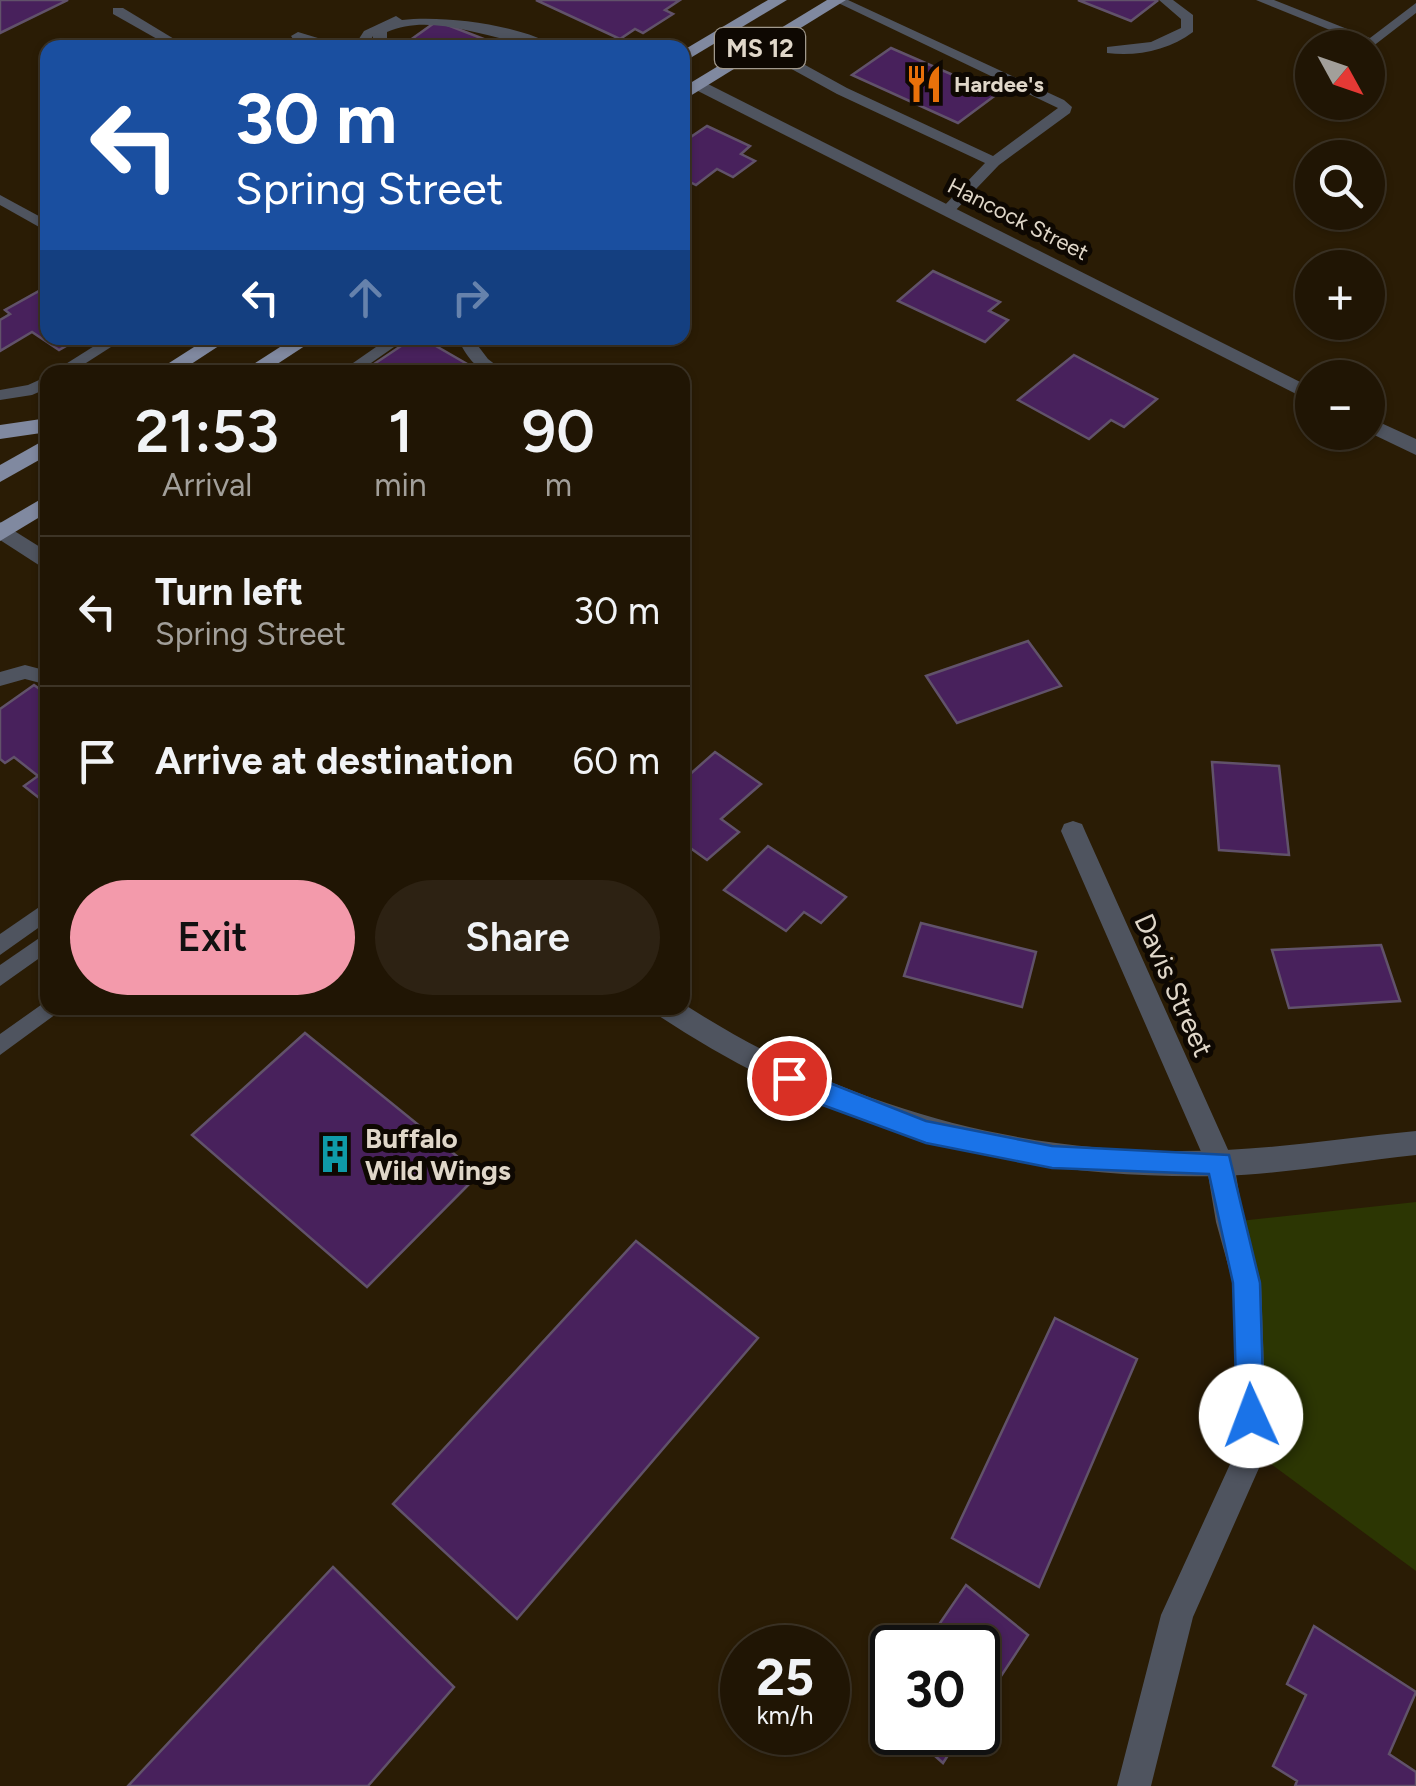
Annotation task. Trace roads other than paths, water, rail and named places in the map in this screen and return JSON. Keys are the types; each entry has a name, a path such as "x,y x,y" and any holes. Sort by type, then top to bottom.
{"main road":[{"name":"MS 12","path":"690,53 779,0"},
{"name":"MS 12","path":"690,91 838,0"},
{"path":"700,85 694,74 723,52 742,22"},
{"path":"176,365 210,345"},
{"path":"263,365 296,345"},
{"path":"0,432 40,427"},
{"path":"0,475 40,450"},
{"path":"1,531 40,507"}],"street":[{"name":"Hancock Street","path":"700,85 1295,387"},
{"path":"1385,432 1416,448"},
{"path":"1,531 40,558"},
{"name":"Davis Street","path":"1073,831 1220,1163 1246,1283 1252,1450 1176,1615 1134,1786"},
{"path":"678,1015 705,1034 818,1092 926,1132 1052,1157 1220,1163 1416,1143"}],"lane":[{"path":"838,0 1065,107 1063,113 994,162 947,211"},
{"path":"1112,50 1156,46 1188,30 1188,18 1165,0"},
{"path":"1262,0 1372,43 1416,7"},
{"path":"360,40 362,32 378,18 422,6 481,21 531,40"},
{"path":"118,12 169,40"},
{"path":"380,40 380,30 391,22 427,16 498,40"},
{"path":"298,36 311,40"},
{"path":"762,47 842,91 994,162"},
{"path":"0,198 40,223"},
{"path":"73,365 105,345"},
{"path":"358,365 388,345"},
{"path":"469,345 486,365"},
{"path":"0,395 40,386"},
{"path":"0,679 26,672 40,676"},
{"path":"0,946 40,915"},
{"path":"0,977 40,946"},
{"path":"0,1046 40,1014"}],"place":[{"name":"Hardee's","path":"924,84"},
{"name":"Buffalo Wild Wings","path":"335,1154"}]}
